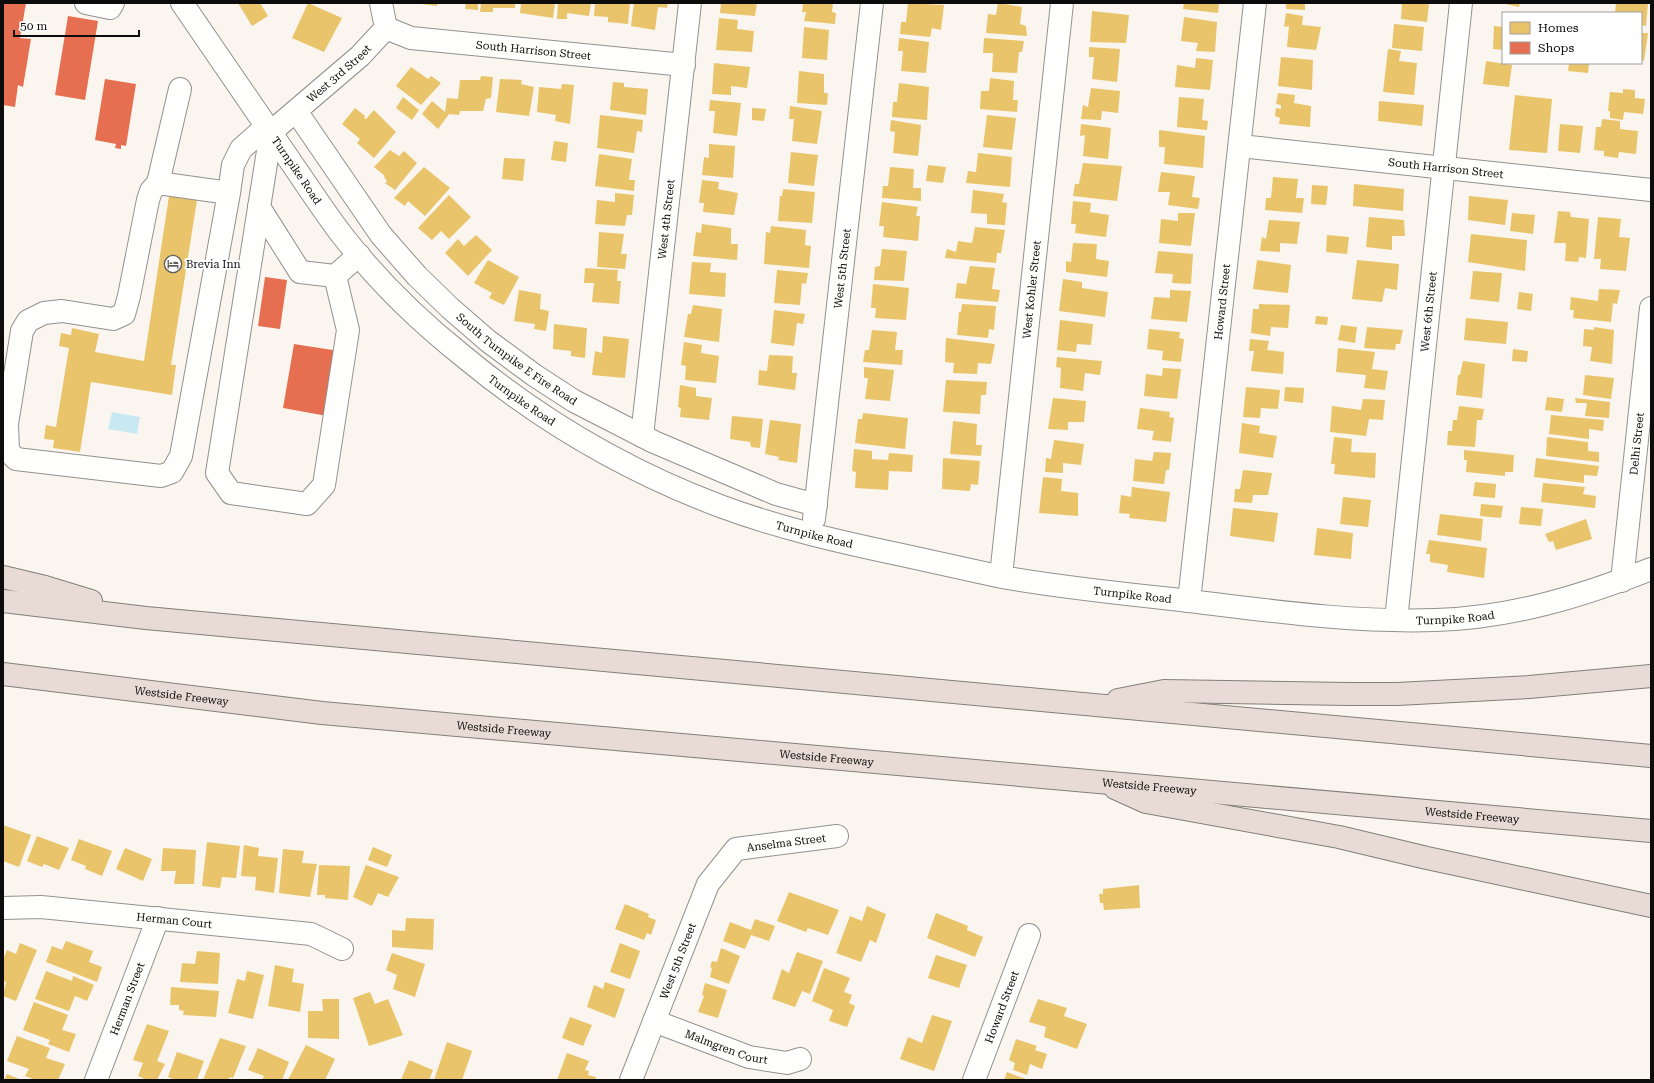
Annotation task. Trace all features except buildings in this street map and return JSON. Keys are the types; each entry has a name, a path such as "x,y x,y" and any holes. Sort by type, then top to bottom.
{"highway":[{"path":"3,577 45,587 146,618"},
{"path":"3,601 146,618 1651,756"},
{"name":"Westside Freeway","path":"3,674 322,713 1651,831"},
{"path":"1095,705 1164,691 1397,694 1529,687 1651,676"},
{"path":"1099,781 1146,802 1339,837 1428,858 1651,906"}],"street":[{"path":"86,3 110,8 114,3"},
{"name":"Turnpike Road","path":"182,3 342,235 381,280 424,322 461,355 504,389 554,423 601,451 660,481 721,506 812,534 1001,576 1075,588 1354,619 1436,620 1502,613 1556,602 1622,581 1651,569"},
{"path":"381,3 386,28"},
{"name":"West 4th Street","path":"642,436 690,3"},
{"name":"West 5th Street","path":"812,534 872,3"},
{"name":"West Kohler Street","path":"1001,576 1062,3"},
{"name":"Howard Street","path":"1189,601 1240,146 1254,3"},
{"name":"West 6th Street","path":"1396,620 1461,3"},
{"name":"West 3rd Street","path":"158,183 151,191 148,200 124,314 113,319 62,311 44,313 28,321 22,331 7,424 8,451 16,459 161,476 172,472 181,456 233,165 241,149 296,111 360,56 386,28"},
{"name":"South Harrison Street","path":"386,28 411,38 684,65"},
{"path":"180,89 158,183 229,193"},
{"name":"South Turnpike E Fire Road","path":"296,111 381,235 417,276 450,308 488,341 534,375 574,401 642,436 776,494 816,505"},
{"path":"269,129 259,207 217,473 232,493 307,504 324,485 348,330 334,276"},
{"name":"South Harrison Street","path":"1240,146 1651,190"},
{"path":"259,207 300,272 334,276 359,255"},
{"name":"Delhi Street","path":"1622,581 1651,308"},
{"name":"Anselma Street","path":"736,849 837,836"},
{"name":"West 5th Street","path":"631,1080 708,884 736,849"},
{"name":"Herman Court","path":"3,908 41,907 311,934 342,949"},
{"name":"Herman Street","path":"96,1080 158,918"},
{"name":"Howard Street","path":"974,1080 1029,935"},
{"name":"Malmgren Court","path":"654,1021 750,1057 787,1063 800,1059"}],"water":[{"path":"112,412 140,417 137,434 108,429"}],"place":[{"name":"Brevia Inn","path":"173,264"}]}
